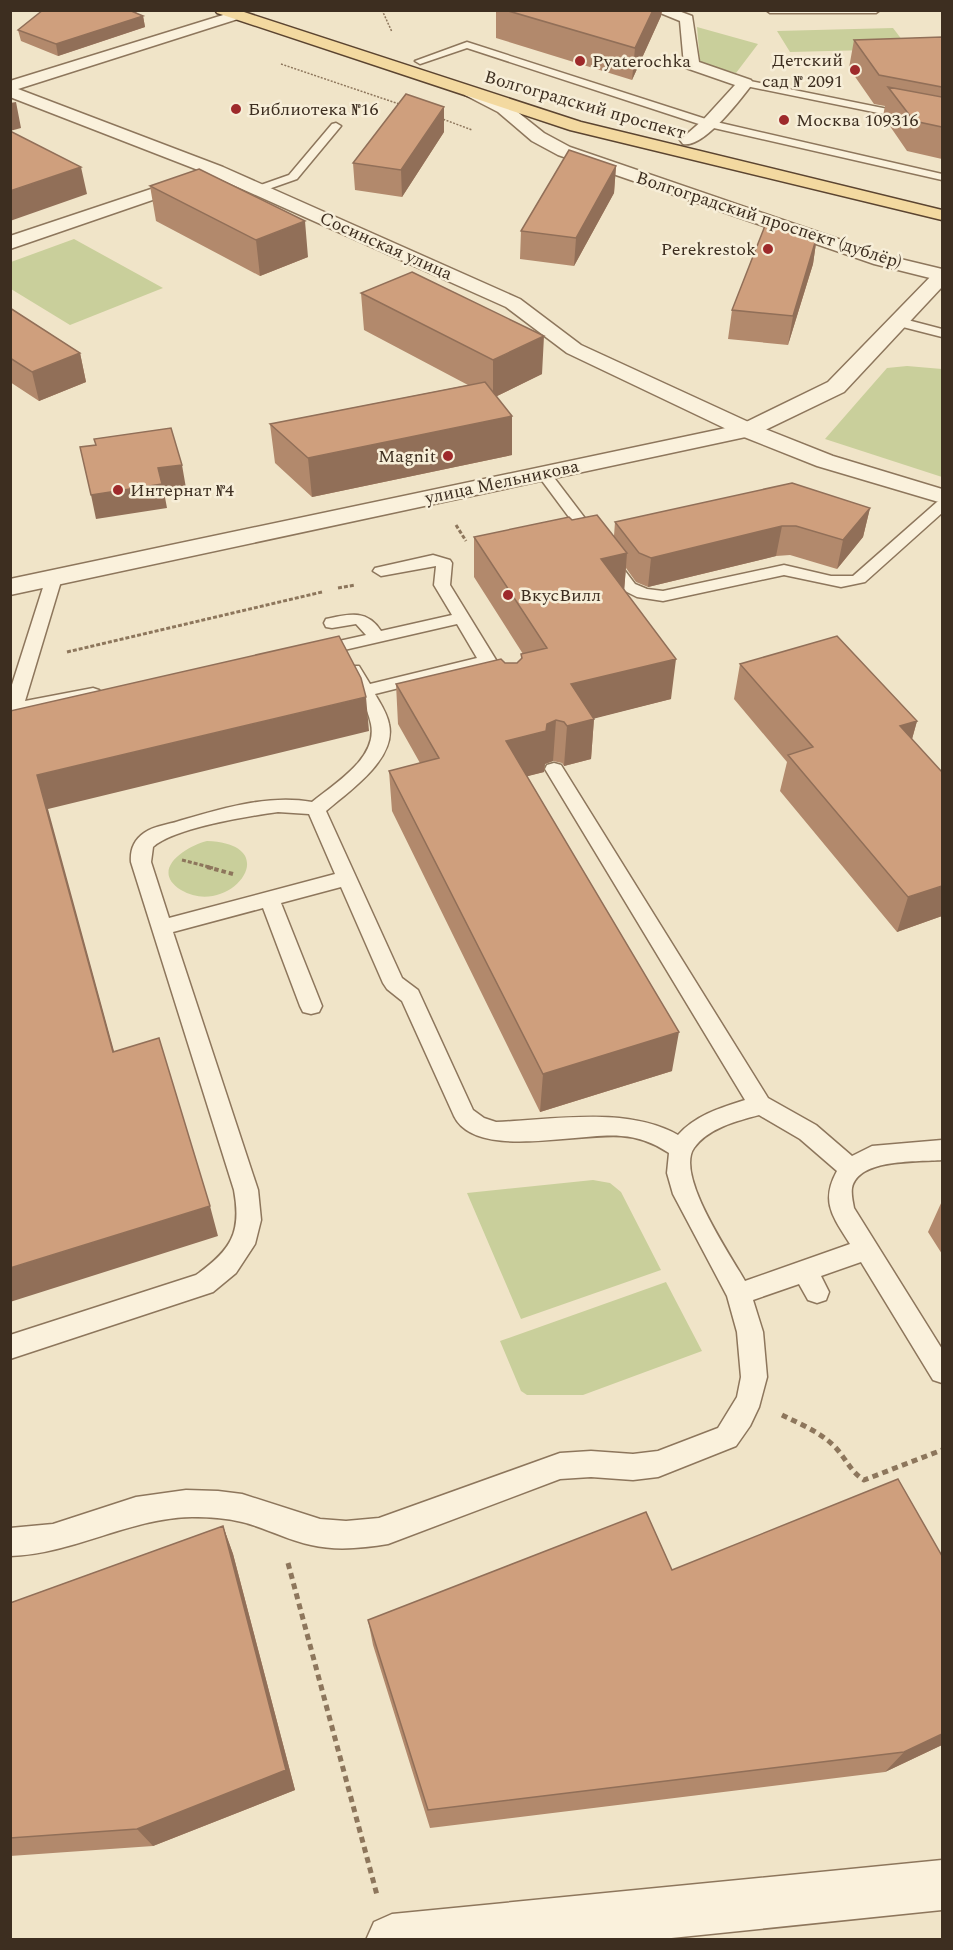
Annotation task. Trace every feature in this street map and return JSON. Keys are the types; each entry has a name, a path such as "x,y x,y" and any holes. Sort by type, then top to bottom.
{"main road":[{"name":"Волгоградский проспект","path":"267,10 581,111 689,140 885,184"},
{"name":"Волгоградский проспект","path":"229,13 576,126 942,215"}],"street":[{"path":"660,10 687,19 692,65 745,83 709,124 689,140"},
{"path":"10,88 229,13"},
{"name":"Сосинская улица","path":"10,88 217,171 513,303 574,349 747,430 825,461 942,496"},
{"name":"Волгоградский проспект (дублёр)","path":"471,92 504,110 538,137 564,151 882,260 942,276"},
{"path":"10,243 217,171"},
{"name":"улица Мельникова","path":"10,587 747,430 836,387 942,276"},
{"path":"386,1922 942,1885"}],"lane":[{"path":"770,10 876,10"},
{"path":"420,61 467,45 709,124 942,177"},
{"path":"745,83 942,123"},
{"path":"933,133 942,123"},
{"path":"259,189 294,177 336,126"},
{"path":"894,166 907,156"},
{"path":"900,322 942,333"},
{"path":"544,474 629,587 653,596 663,596 784,570 802,572 842,583 851,582 859,579 942,505"},
{"path":"381,571 433,560 441,561 445,565 442,585 510,697"},
{"path":"54,578 12,708 109,691"},
{"path":"301,655 461,618"},
{"path":"332,623 360,619 368,622 376,637"},
{"path":"316,809 374,758 382,740 380,722 340,646"},
{"path":"364,691 487,662"},
{"path":"554,769 760,1105 817,1137 849,1169"},
{"path":"10,1347 204,1284 224,1270 246,1238 251,1222 251,1209 246,1190 141,862 141,849 157,834 272,805 292,804 316,809"},
{"path":"316,809 395,985 410,996 465,1116 471,1122 478,1127 496,1132 619,1126 640,1128 655,1133 681,1149"},
{"path":"162,927 346,878"},
{"path":"269,898 311,1006"},
{"path":"10,1542 32,1542 70,1535 144,1508 177,1504 211,1504 241,1508 300,1529 320,1533 360,1535 388,1530 561,1466 591,1464 633,1467 658,1464 727,1437 741,1417 750,1398 754,1377 750,1332 739,1294 679,1180 678,1158 681,1149 695,1130 705,1123 760,1105"},
{"path":"942,1150 872,1156 849,1169 840,1188 842,1210 942,1371"},
{"path":"739,1294 811,1281 867,1249"}],"path":[{"path":"382,10 392,32"},
{"path":"437,496 470,547"},
{"path":"338,588 361,583 381,571"},
{"path":"28,661 327,591"},
{"path":"141,849 297,891"},
{"path":"750,1398 820,1434 835,1446 851,1472 864,1480 942,1450"},
{"path":"277,1519 386,1922"}],"green space":[{"path":"697,27 758,44 736,73 700,63"},
{"path":"893,28 909,49 790,52 777,31"},
{"path":"74,239 163,288 70,325 11,289 11,262"},
{"path":"907,366 942,369 942,477 825,439 887,368"},
{"path":"207,841 231,845 244,854 247,865 242,878 232,888 217,895 199,896 181,890 172,882 169,875 170,867 181,853"},
{"path":"593,1180 610,1183 621,1192 661,1270 521,1319 467,1193"},
{"path":"666,1282 702,1351 583,1395 527,1395 521,1391 500,1341"}],"building":[{"path":"43,10 133,10 131,11 143,16 56,44 18,30"},
{"path":"505,10 653,10 635,48"},
{"path":"942,37 942,87 879,75 854,40"},
{"path":"888,87 942,97 942,127 914,121"},
{"path":"406,94 444,107 401,170 353,163"},
{"path":"10,131 81,167 10,191"},
{"path":"569,150 616,166 576,238 521,231"},
{"path":"199,169 305,221 256,240 150,186"},
{"path":"768,218 817,236 793,316 732,310"},
{"path":"412,272 544,336 493,360 361,293"},
{"path":"10,308 80,353 32,372 10,358"},
{"path":"485,382 512,416 308,458 270,424"},
{"path":"171,428 182,465 158,468 162,484 91,495 80,447 96,445 94,439"},
{"path":"792,483 870,508 843,540 796,526 782,526 651,558 639,553 615,522"},
{"path":"597,515 627,553 601,559 676,659 571,684 594,719 567,726 564,722 556,720 547,724 546,731 506,741 679,1032 543,1074 389,771 439,758 396,684 501,659 505,663 517,663 522,658 521,654 547,648 474,537 569,517 572,520"},
{"path":"339,636 361,678 366,697 37,775 113,1052 159,1038 210,1206 10,1268 10,711"},
{"path":"837,636 917,721 900,726 942,772 942,886 908,897 788,755 813,747 740,664"},
{"path":"898,1479 942,1556 942,1734 904,1752 428,1810 368,1620 646,1512 672,1570"},
{"path":"223,1526 286,1770 137,1829 10,1838 10,1603"}],"place":[{"name":"Pyaterochka","path":"580,61"},
{"name":"Детский сад № 2091","path":"855,70"},
{"name":"Библиотека №16","path":"236,109"},
{"name":"Москва 109316","path":"784,120"},
{"name":"Perekrestok","path":"768,249"},
{"name":"Magnit","path":"448,456"},
{"name":"Интернат №4","path":"118,490"},
{"name":"ВкусВилл","path":"508,595"}]}
